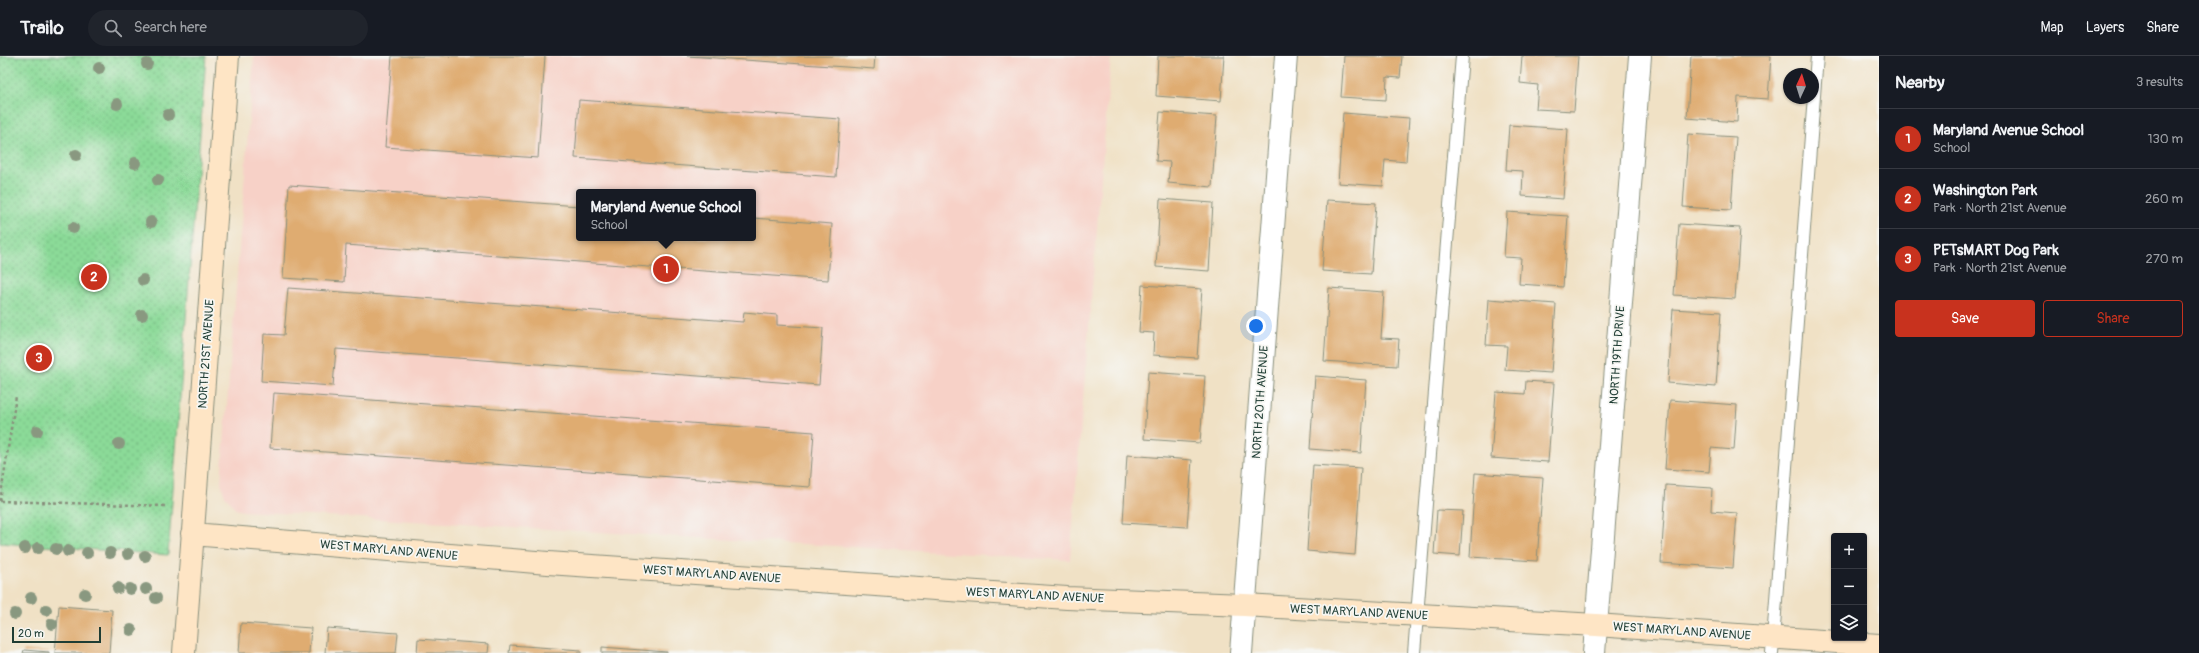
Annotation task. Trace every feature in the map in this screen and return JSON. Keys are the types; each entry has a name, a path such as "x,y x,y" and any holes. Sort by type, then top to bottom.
{"street":[{"name":"NORTH 21ST AVENUE","path":"184,653 228,56"},
{"name":"NORTH 20TH AVENUE","path":"1241,653 1286,56"},
{"name":"NORTH 19TH DRIVE","path":"1594,653 1640,56"},
{"name":"WEST MARYLAND AVENUE","path":"192,534 580,565 1067,598 1596,625 1773,645 1879,645"}],"lane":[{"path":"1414,653 1462,56"},
{"path":"1773,645 1817,56"}],"path":[{"path":"16,396 0,501 169,506"}],"shaded area":[{"path":"254,56 1111,56 1070,560 243,511 235,509 224,494 221,482"}],"green space":[{"path":"0,56 206,56 168,555 0,543"}],"building":[{"path":"392,56 545,56 538,158 385,147"},
{"path":"687,56 875,56 874,69"},
{"path":"1158,56 1224,56 1221,101 1156,96"},
{"path":"1344,56 1402,56 1400,78 1387,77 1386,100 1341,97"},
{"path":"1522,56 1578,56 1574,111 1536,109 1538,85 1520,83"},
{"path":"1691,56 1771,56 1768,99 1738,97 1737,122 1687,118"},
{"path":"579,100 840,119 836,177 575,158"},
{"path":"1160,112 1217,116 1212,187 1168,183 1170,162 1156,161"},
{"path":"1343,113 1409,118 1406,162 1385,160 1383,186 1338,183"},
{"path":"1509,125 1568,129 1563,199 1522,196 1523,171 1506,170"},
{"path":"1688,134 1736,137 1731,210 1683,207"},
{"path":"289,185 576,206 576,241 756,241 756,218 832,224 828,280 346,245 344,282 283,278"},
{"path":"1160,199 1213,203 1209,271 1156,267"},
{"path":"1327,200 1376,203 1371,274 1322,271"},
{"path":"1507,212 1568,216 1563,287 1519,284 1521,258 1504,257"},
{"path":"1679,224 1740,228 1735,299 1674,295"},
{"path":"1142,285 1202,289 1197,358 1153,355 1154,333 1139,332"},
{"path":"288,288 743,322 744,312 777,315 777,325 823,328 819,385 336,349 333,386 261,381 264,334 284,335"},
{"path":"1329,288 1384,292 1381,338 1399,339 1397,366 1324,361"},
{"path":"1489,299 1556,304 1551,373 1505,370 1507,346 1486,345"},
{"path":"1673,309 1721,312 1716,387 1668,383"},
{"path":"1148,372 1205,376 1200,443 1144,439"},
{"path":"1315,376 1366,380 1361,453 1310,449"},
{"path":"1526,381 1554,383 1548,462 1491,458 1496,392 1525,394"},
{"path":"274,393 814,432 810,487 270,448"},
{"path":"1670,400 1737,405 1734,450 1711,448 1709,472 1665,469"},
{"path":"1127,455 1192,460 1187,527 1123,523"},
{"path":"1313,465 1361,468 1355,555 1307,551"},
{"path":"1475,473 1543,478 1537,561 1470,557"},
{"path":"1666,485 1712,488 1711,511 1737,513 1733,568 1661,563"},
{"path":"1437,510 1463,511 1460,556 1434,554"},
{"path":"59,606 112,610 109,653 55,653"},
{"path":"241,623 311,628 309,653 239,653"},
{"path":"327,628 398,633 396,653 325,653"},
{"path":"418,639 489,644 488,653 417,653"},
{"path":"510,645 581,650 581,653 509,653"},
{"path":"602,647 667,652 667,653 602,653"},
{"path":"24,650 49,652 49,653 23,653"}],"place":[{"name":"Maryland Avenue School","path":"666,269"},
{"name":"Washington Park","path":"94,277"},
{"name":"PETsMART Dog Park","path":"39,358"}]}
